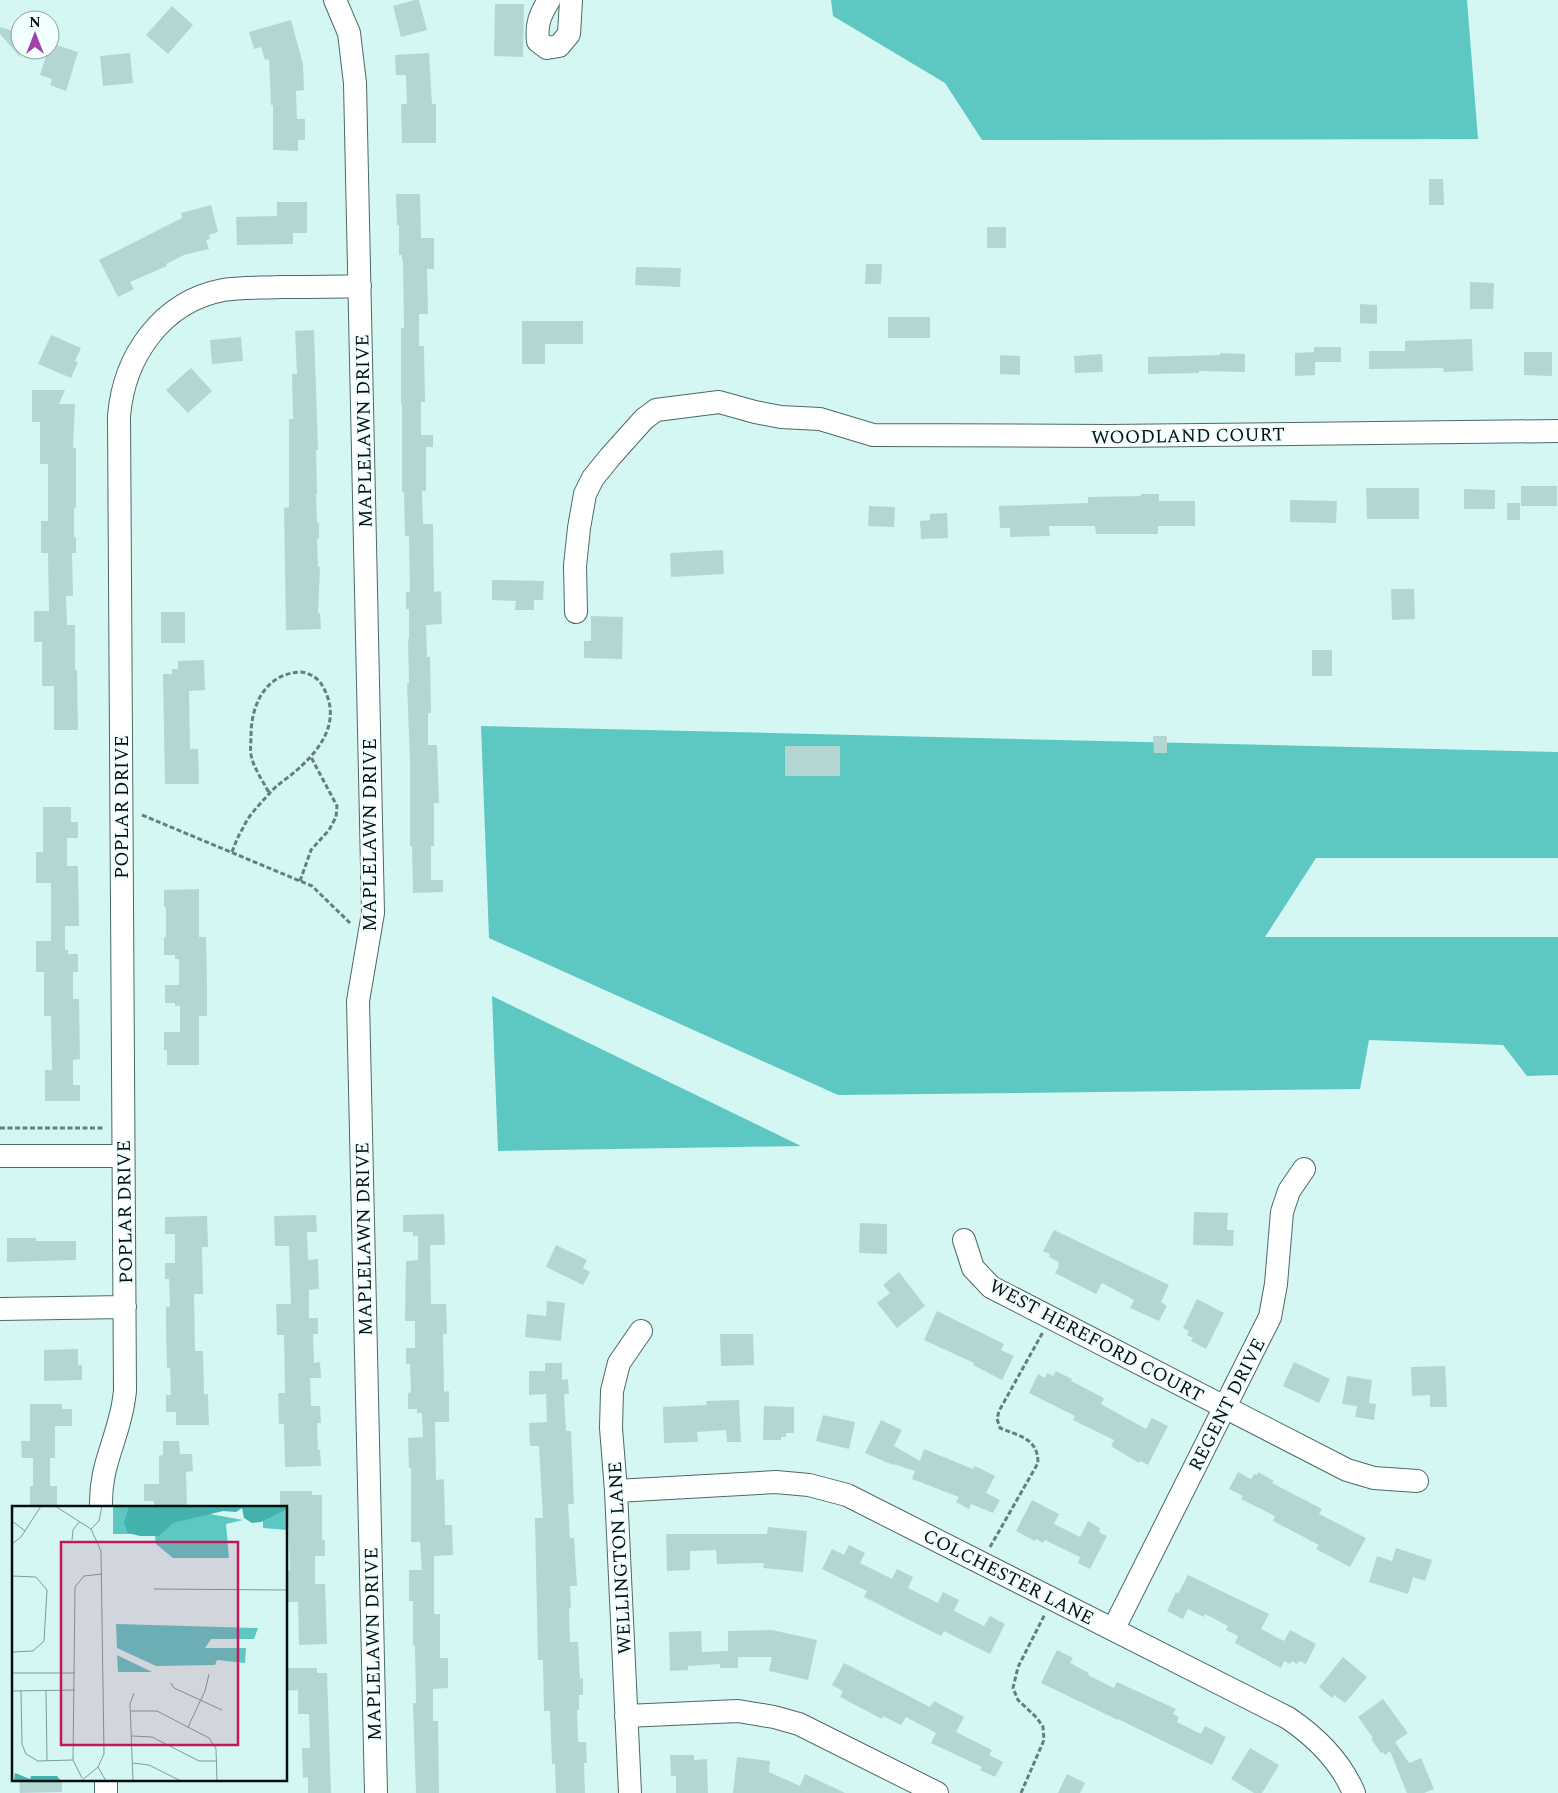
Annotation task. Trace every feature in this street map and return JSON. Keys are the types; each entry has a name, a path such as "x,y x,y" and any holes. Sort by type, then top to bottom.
{"street":[{"name":"MAPLELAWN DRIVE","path":"335,0 349,33 355,83 360,286 373,913 358,1001 376,1793"},
{"path":"549,0 537,27 538,41 547,48 558,46 569,34 571,0"},
{"name":"POPLAR DRIVE","path":"101,1506 102,1482 106,1461 121,1415 125,1391 119,416 124,385 135,356 152,332 171,315 199,298 221,290 241,288 360,286"},
{"name":"WOODLAND COURT","path":"576,612 575,566 585,494 598,471 644,419 656,410 719,402 781,417 820,419 873,435 1108,436 1558,431"},
{"path":"0,1156 124,1156"},
{"name":"REGENT DRIVE","path":"1114,1628 1270,1317 1276,1284 1282,1212 1289,1191 1304,1169"},
{"name":"WEST HEREFORD COURT","path":"964,1240 973,1268 991,1287 1347,1470 1374,1478 1418,1481"},
{"path":"0,1309 125,1307"},
{"name":"WELLINGTON LANE","path":"630,1793 616,1491 611,1428 612,1391 619,1363 641,1331"},
{"name":"COLCHESTER LANE","path":"616,1491 776,1482 824,1488 848,1494 1274,1709 1300,1726 1328,1752 1343,1772 1354,1793"},
{"path":"626,1716 738,1711 774,1717 799,1724 937,1793"},
{"path":"106,1780 106,1793"}],"path":[{"path":"232,852 243,826 269,793 318,750 331,724 328,696 319,680 305,672 291,673 276,679 265,689 255,706 251,727 251,754 256,769 269,793"},
{"path":"300,881 311,850 329,830 336,817 337,806 311,757"},
{"path":"142,815 312,886 350,923"},
{"path":"0,1128 103,1128"},
{"path":"982,1563 1038,1462 1038,1452 1033,1444 1026,1438 1000,1428 997,1419 999,1410 1050,1318"},
{"path":"1021,1793 1044,1740 1043,1727 1037,1718 1018,1700 1013,1688 1018,1667 1053,1597"}],"shaded area":[{"path":"831,0 1467,0 1478,139 982,140 945,83 833,16"},
{"path":"481,726 1558,752 1558,858 1316,858 1265,937 1558,937 1558,1075 1527,1076 1503,1045 1369,1040 1360,1089 838,1095 489,938"},
{"path":"492,996 801,1146 498,1151"}],"building":[{"path":"419,0 427,30 401,37 393,6"},
{"path":"495,4 524,4 523,57 494,56"},
{"path":"172,6 193,25 168,54 146,35"},
{"path":"291,20 303,64 304,90 296,91 297,119 305,119 305,140 298,140 298,151 273,150 273,105 271,105 269,59 265,60 261,47 254,49 249,32"},
{"path":"0,27 10,30 10,46 0,34"},
{"path":"60,46 78,52 66,91 50,85 52,79 40,75 45,60 60,60"},
{"path":"130,53 133,83 103,86 100,56"},
{"path":"429,53 432,104 436,104 436,143 402,143 401,104 407,104 406,75 396,75 395,55"},
{"path":"1429,179 1443,179 1444,205 1429,205"},
{"path":"396,194 420,194 421,238 434,238 434,269 427,269 428,314 419,314 419,346 424,346 425,402 421,402 421,435 433,435 433,447 426,447 426,491 422,491 423,524 433,524 434,592 441,591 442,624 426,625 427,657 430,657 431,713 428,713 428,745 437,745 439,803 434,803 434,846 431,846 431,880 443,880 443,892 413,893 412,846 410,846 410,761 407,683 409,683 409,609 406,609 406,592 410,592 409,536 405,536 404,492 402,492 401,328 404,328 403,261 402,255 399,255"},
{"path":"277,202 307,202 307,233 293,233 293,244 237,245 236,217 277,216"},
{"path":"211,205 218,232 209,235 210,239 206,240 209,249 184,255 166,264 167,266 130,282 134,289 118,297 99,260 182,218 181,213"},
{"path":"987,227 1006,227 1006,248 987,248"},
{"path":"866,264 882,264 881,284 865,284"},
{"path":"636,267 681,268 680,287 635,285"},
{"path":"1470,282 1494,283 1493,309 1470,309"},
{"path":"1360,304 1377,305 1377,324 1360,323"},
{"path":"888,317 930,317 930,338 888,338"},
{"path":"522,321 583,321 583,344 545,344 545,364 522,364"},
{"path":"314,330 318,450 316,450 316,494 319,539 317,539 318,567 320,567 318,613 320,613 321,629 286,630 284,508 289,507 289,419 293,419 292,374 297,374 295,331"},
{"path":"51,335 81,348 75,361 78,362 71,378 38,364"},
{"path":"241,337 243,361 212,364 210,340"},
{"path":"1472,339 1473,371 1444,372 1443,368 1369,369 1369,351 1405,351 1405,341"},
{"path":"1314,347 1341,347 1341,362 1315,362 1315,375 1295,376 1295,353 1314,352"},
{"path":"1524,352 1552,352 1552,376 1524,375"},
{"path":"1220,353 1245,354 1245,372 1199,371 1199,373 1148,374 1148,357 1220,355"},
{"path":"1102,354 1103,372 1075,373 1074,356"},
{"path":"1000,355 1020,356 1020,375 1000,374"},
{"path":"191,368 212,391 188,413 166,390"},
{"path":"32,390 65,390 59,404 75,404 73,448 76,448 74,537 76,537 76,553 72,553 73,596 66,596 67,625 75,625 78,730 54,730 54,686 42,686 42,642 34,642 34,611 49,611 48,553 41,553 41,521 48,521 48,464 40,464 40,422 32,422"},
{"path":"1521,486 1557,486 1557,506 1521,506"},
{"path":"1366,488 1419,488 1419,519 1367,519"},
{"path":"1464,489 1495,490 1495,509 1464,509"},
{"path":"1141,494 1159,494 1159,501 1195,501 1195,526 1158,526 1158,534 1096,534 1095,526 1049,526 1050,536 1010,537 1010,528 1000,528 999,506 1088,503 1088,497 1141,496"},
{"path":"1290,500 1337,501 1336,523 1290,522"},
{"path":"1507,503 1520,503 1520,520 1507,520"},
{"path":"869,506 895,507 894,527 868,526"},
{"path":"947,513 948,538 921,539 920,521 930,520 930,514"},
{"path":"723,550 724,574 671,577 670,553"},
{"path":"492,580 544,581 543,600 534,600 534,610 515,610 516,601 492,600"},
{"path":"1391,589 1414,589 1415,619 1392,620"},
{"path":"161,612 185,612 185,643 161,643"},
{"path":"591,616 623,617 622,659 584,658 584,641 591,641"},
{"path":"1312,650 1332,650 1332,676 1312,676"},
{"path":"204,660 205,690 189,691 190,749 198,749 199,784 165,784 163,674 172,674 172,669 178,669 178,661"},
{"path":"1153,736 1167,736 1167,753 1154,753"},
{"path":"785,746 840,746 840,776 785,776"},
{"path":"43,807 71,807 71,822 78,822 78,838 67,838 67,866 78,866 79,926 65,926 65,950 68,950 68,954 78,954 78,972 73,972 73,999 79,999 80,1059 73,1060 73,1085 80,1085 80,1101 45,1101 45,1070 52,1070 51,1016 44,1016 44,972 36,972 36,941 51,941 51,883 36,883 36,852 43,852"},
{"path":"199,889 199,937 206,937 207,1016 199,1016 199,1065 167,1065 167,1050 164,1050 164,1032 180,1032 180,1006 175,1006 175,1003 165,1003 165,985 179,985 179,959 175,959 175,955 164,955 166,907 164,907 164,890"},
{"path":"1194,1212 1228,1213 1227,1230 1234,1230 1233,1246 1193,1245"},
{"path":"444,1214 445,1245 430,1245 431,1304 446,1304 447,1334 443,1334 444,1392 449,1391 449,1422 435,1422 436,1480 444,1479 445,1525 452,1525 453,1555 434,1556 434,1614 440,1614 440,1658 448,1658 448,1688 433,1689 433,1721 438,1721 439,1793 416,1793 413,1703 416,1703 415,1645 413,1645 413,1601 409,1601 409,1570 422,1570 420,1542 411,1542 411,1468 409,1468 408,1438 423,1437 422,1413 417,1413 417,1409 408,1409 408,1393 411,1392 410,1364 406,1364 406,1348 415,1348 415,1321 405,1321 406,1261 418,1260 418,1236 413,1236 413,1232 403,1232 403,1215"},
{"path":"316,1215 317,1232 307,1232 308,1260 318,1259 319,1289 309,1290 309,1318 318,1318 318,1334 313,1334 314,1363 320,1362 321,1378 310,1378 311,1406 320,1406 321,1423 317,1423 318,1450 320,1450 321,1466 285,1467 284,1424 279,1424 278,1393 285,1393 284,1335 277,1335 276,1304 291,1304 289,1246 275,1246 274,1216"},
{"path":"207,1216 208,1247 202,1247 203,1294 194,1294 195,1351 203,1351 204,1394 208,1394 209,1425 176,1425 176,1412 166,1412 166,1395 171,1395 170,1368 167,1368 166,1328 166,1307 170,1307 169,1279 165,1279 165,1263 175,1263 175,1234 165,1234 165,1217"},
{"path":"860,1223 887,1224 887,1254 859,1253"},
{"path":"1054,1230 1169,1285 1161,1302 1167,1306 1159,1321 1130,1308 1134,1300 1102,1283 1096,1294 1055,1273 1059,1262 1049,1257 1050,1254 1043,1251"},
{"path":"7,1238 36,1238 36,1241 76,1241 76,1260 7,1262"},
{"path":"556,1245 587,1260 583,1268 590,1272 583,1285 546,1267"},
{"path":"899,1272 925,1306 897,1328 877,1303 890,1293 883,1285"},
{"path":"1197,1299 1224,1313 1206,1349 1191,1341 1193,1338 1187,1335 1189,1331 1183,1328"},
{"path":"547,1301 565,1303 561,1341 525,1337 527,1314 546,1316"},
{"path":"937,1311 1004,1344 1001,1350 1014,1356 1002,1380 973,1365 974,1363 924,1340"},
{"path":"720,1334 753,1334 754,1365 721,1366"},
{"path":"78,1349 78,1365 82,1365 82,1380 44,1381 44,1350"},
{"path":"1294,1362 1330,1379 1319,1403 1283,1386"},
{"path":"545,1363 562,1363 562,1380 568,1379 569,1394 564,1394 566,1431 571,1431 574,1504 568,1504 570,1538 574,1538 577,1586 570,1586 570,1642 578,1642 580,1679 583,1678 583,1695 579,1695 579,1710 577,1710 578,1742 586,1742 587,1763 584,1763 585,1793 556,1793 555,1764 552,1764 550,1711 544,1711 543,1660 538,1660 535,1518 543,1518 539,1446 530,1446 529,1423 547,1422 546,1394 529,1395 529,1371 545,1371"},
{"path":"1445,1366 1447,1407 1430,1407 1430,1395 1412,1396 1411,1367"},
{"path":"1056,1371 1104,1398 1101,1404 1146,1429 1152,1418 1168,1426 1148,1465 1140,1461 1139,1463 1111,1446 1114,1440 1073,1420 1075,1416 1029,1393 1038,1374 1045,1378 1047,1373 1053,1376"},
{"path":"1347,1376 1372,1380 1369,1403 1376,1404 1374,1420 1355,1417 1357,1406 1342,1404"},
{"path":"739,1400 741,1442 727,1442 726,1430 697,1432 698,1442 664,1443 663,1407 707,1405 706,1401"},
{"path":"30,1404 62,1404 62,1409 72,1409 72,1426 55,1426 55,1458 50,1458 50,1486 57,1486 57,1506 30,1506 30,1486 33,1486 33,1458 22,1458 21,1441 30,1441"},
{"path":"764,1406 794,1407 794,1433 786,1433 786,1437 781,1437 781,1440 763,1440"},
{"path":"823,1415 855,1422 849,1449 816,1441"},
{"path":"881,1420 902,1430 894,1446 920,1461 924,1449 973,1469 975,1466 995,1476 986,1493 1000,1500 993,1513 971,1504 969,1509 956,1502 959,1497 912,1479 915,1471 893,1465 865,1453"},
{"path":"163,1441 179,1441 180,1454 192,1454 193,1471 186,1472 187,1506 159,1506 154,1505 154,1501 144,1501 144,1484 159,1484 159,1456 163,1455"},
{"path":"1238,1472 1251,1479 1258,1472 1274,1481 1272,1483 1322,1509 1319,1514 1366,1538 1350,1567 1316,1549 1319,1545 1273,1521 1275,1516 1241,1499 1243,1496 1229,1489"},
{"path":"280,1491 312,1491 312,1495 322,1495 322,1540 325,1540 325,1556 315,1556 315,1584 325,1584 327,1644 299,1645 298,1602 288,1602 288,1571 290,1571 288,1506 280,1506"},
{"path":"1032,1500 1059,1514 1054,1524 1080,1537 1088,1521 1100,1528 1099,1532 1107,1536 1090,1569 1078,1563 1080,1557 1045,1540 1043,1543 1036,1539 1035,1541 1016,1531"},
{"path":"768,1527 807,1531 803,1572 763,1568 764,1563 717,1564 716,1550 690,1551 690,1570 667,1571 666,1534 767,1534"},
{"path":"849,1545 865,1553 860,1563 892,1579 897,1569 913,1577 908,1588 938,1603 943,1592 959,1600 954,1611 984,1626 990,1616 1005,1624 990,1654 944,1631 941,1636 864,1597 867,1591 822,1569 832,1549 844,1555"},
{"path":"1396,1548 1432,1560 1425,1581 1413,1577 1408,1594 1369,1582 1377,1556 1392,1561"},
{"path":"1188,1575 1269,1614 1261,1629 1284,1641 1290,1630 1316,1644 1306,1664 1299,1661 1297,1664 1292,1661 1290,1664 1284,1661 1281,1668 1235,1643 1238,1636 1226,1630 1228,1626 1205,1614 1204,1617 1188,1609 1183,1619 1167,1611 1176,1592 1178,1594"},
{"path":"772,1630 817,1640 808,1680 769,1671 772,1657 738,1657 738,1668 720,1668 720,1664 688,1666 688,1670 670,1671 669,1632 701,1631 702,1652 728,1651 728,1631"},
{"path":"1057,1650 1073,1658 1070,1663 1089,1673 1088,1675 1114,1688 1117,1682 1176,1709 1173,1714 1179,1717 1177,1722 1201,1734 1205,1726 1226,1737 1212,1765 1041,1683"},
{"path":"1343,1657 1367,1677 1345,1703 1334,1695 1332,1698 1319,1687"},
{"path":"844,1663 930,1707 934,1701 964,1717 956,1732 992,1750 989,1755 1003,1762 995,1777 980,1770 982,1767 931,1743 936,1733 906,1717 901,1725 883,1716 882,1719 840,1697 843,1691 832,1685"},
{"path":"288,1668 317,1668 317,1673 327,1673 331,1793 308,1793 308,1777 303,1778 302,1748 310,1748 309,1714 298,1714 298,1690 288,1691"},
{"path":"1383,1699 1408,1733 1395,1742 1409,1763 1421,1758 1434,1789 1424,1793 1407,1793 1390,1751 1385,1755 1383,1752 1381,1753 1358,1717"},
{"path":"1250,1748 1279,1765 1262,1793 1254,1793 1231,1779"},
{"path":"670,1755 694,1755 694,1760 707,1759 708,1793 676,1793 676,1776 671,1776"},
{"path":"737,1757 770,1761 769,1772 800,1786 805,1774 845,1793 733,1793"},
{"path":"1067,1774 1085,1783 1080,1793 1058,1793"},
{"path":"19,1780 62,1780 62,1792 20,1793"}]}
